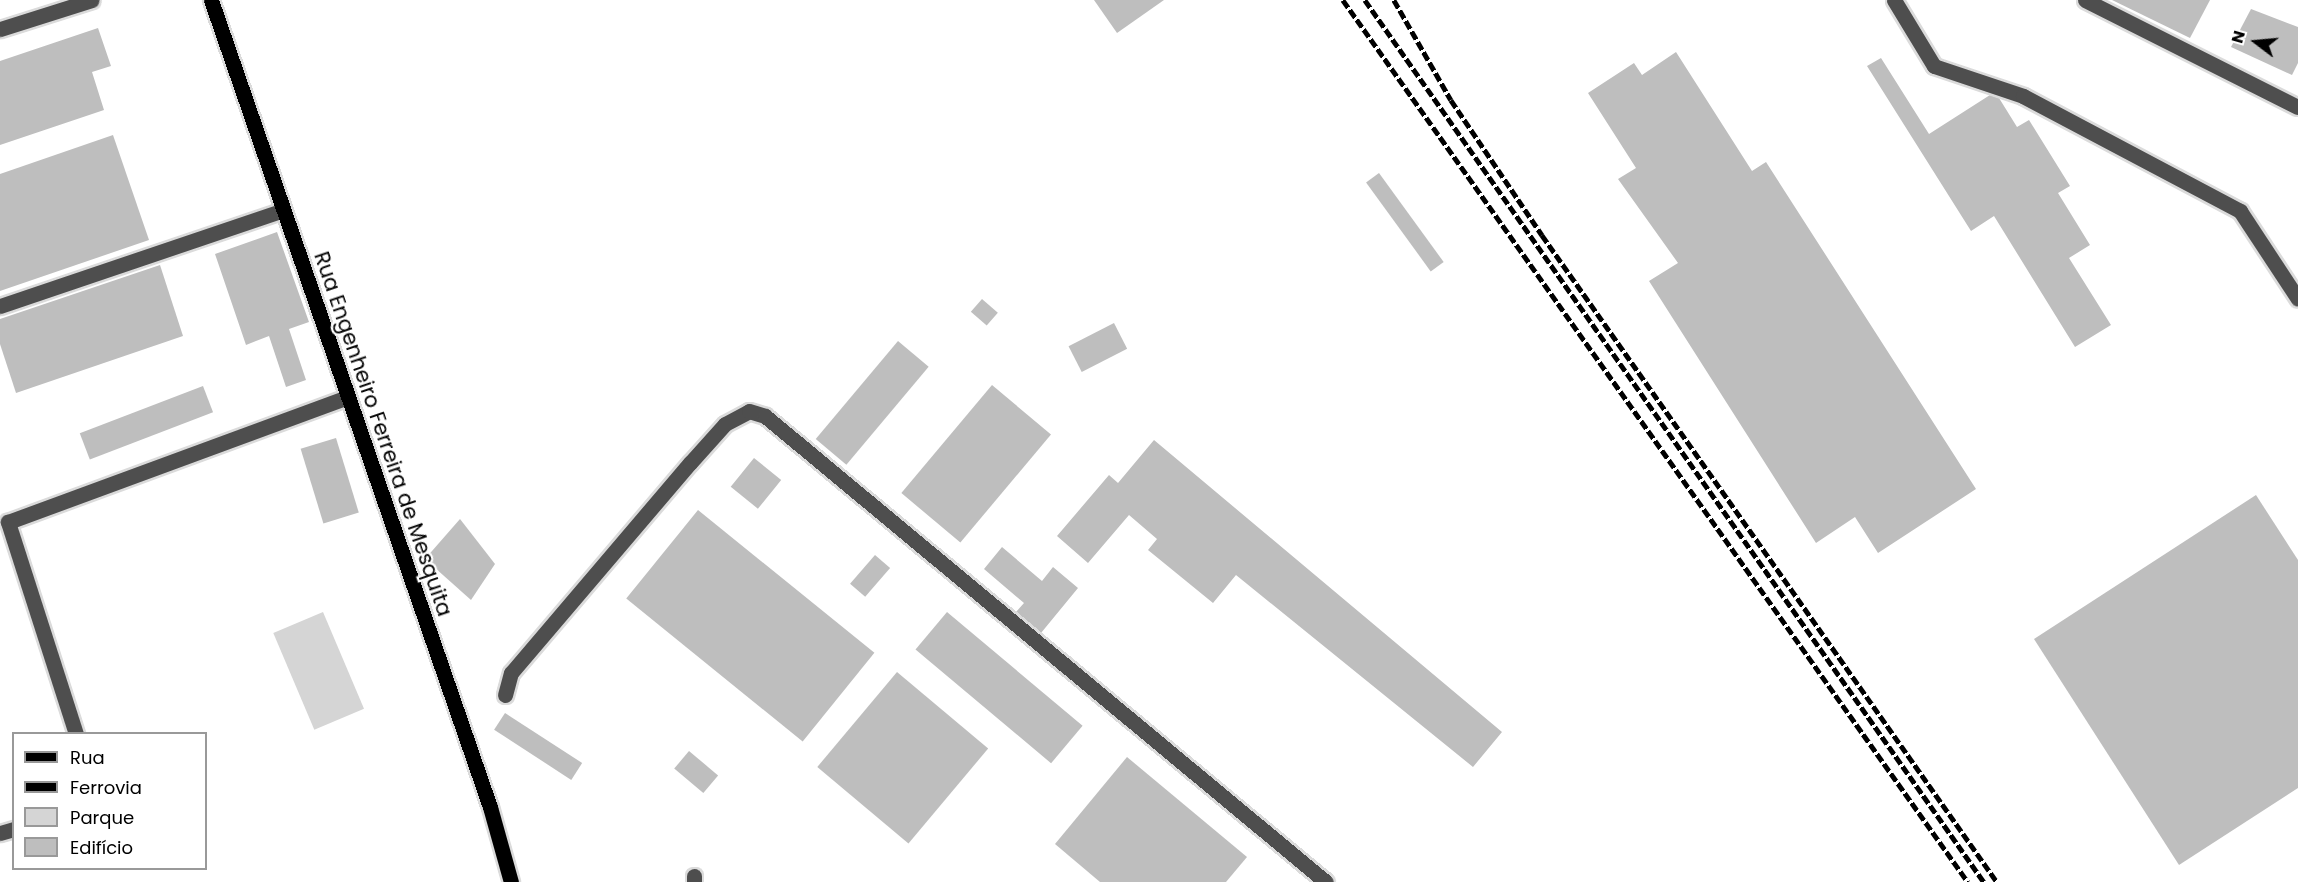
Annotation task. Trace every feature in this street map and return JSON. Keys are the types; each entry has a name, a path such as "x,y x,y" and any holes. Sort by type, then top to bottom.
{"main road":[{"name":"Rua Engenheiro Ferreira de Mesquita","path":"211,0 348,397 511,882"}],"street":[{"path":"0,29 92,0"},
{"path":"1894,0 1934,66 2023,96 2240,211 2298,299"},
{"path":"2085,0 2298,107"},
{"path":"0,306 283,210"},
{"path":"75,732 4,524 348,397"},
{"path":"505,695 511,673 676,480 725,424 749,411 765,416 1326,882"}],"green space":[{"path":"323,612 364,709 314,730 273,633"}],"building":[{"path":"1094,0 1164,0 1117,33"},
{"path":"2112,0 2210,0 2190,38"},
{"path":"2251,9 2298,27 2298,63 2292,75 2231,47"},
{"path":"98,28 111,66 92,72 104,110 0,145 0,61"},
{"path":"1676,52 1752,171 1766,162 1976,489 1878,553 1855,517 1816,543 1649,281 1678,263 1618,179 1636,168 1588,93 1634,63 1642,75"},
{"path":"1881,58 1929,134 1990,95 1999,98 2017,127 2029,120 2070,186 2058,193 2090,245 2069,258 2111,325 2075,347 1994,216 1971,231 1867,66"},
{"path":"113,135 149,240 0,291 0,174"},
{"path":"1379,173 1444,262 1431,271 1366,182"},
{"path":"277,232 309,322 289,329 306,380 286,387 269,336 246,345 215,254"},
{"path":"160,265 183,336 16,393 0,344 0,319"},
{"path":"982,299 998,313 987,326 971,312"},
{"path":"1114,323 1127,349 1082,372 1069,346"},
{"path":"898,341 929,367 846,465 816,439"},
{"path":"992,385 1051,434 960,543 901,493"},
{"path":"203,386 213,412 90,459 80,433"},
{"path":"336,438 359,513 323,523 301,449"},
{"path":"1154,440 1502,732 1473,767 1236,575 1213,603 1148,550 1157,539 1129,515 1088,563 1057,536 1109,475 1118,483"},
{"path":"754,458 781,480 758,509 731,487"},
{"path":"2256,495 2298,560 2298,788 2179,865 2034,639"},
{"path":"698,510 874,653 803,741 626,599"},
{"path":"460,519 495,564 471,600 425,559"},
{"path":"1002,547 1042,581 1053,567 1078,588 1041,633 1016,612 1024,603 984,569"},
{"path":"875,555 890,568 865,597 850,584"},
{"path":"947,612 1083,726 1051,763 916,650"},
{"path":"897,672 988,748 908,843 817,767"},
{"path":"505,713 582,763 571,780 494,730"},
{"path":"689,751 718,775 703,793 674,769"},
{"path":"1127,757 1247,857 1226,882 1100,882 1055,844"}],"railway":[{"path":"1343,0 1968,882"},
{"path":"1365,0 1984,882"},
{"path":"1394,0 1451,100 1542,235 1997,882"}]}
